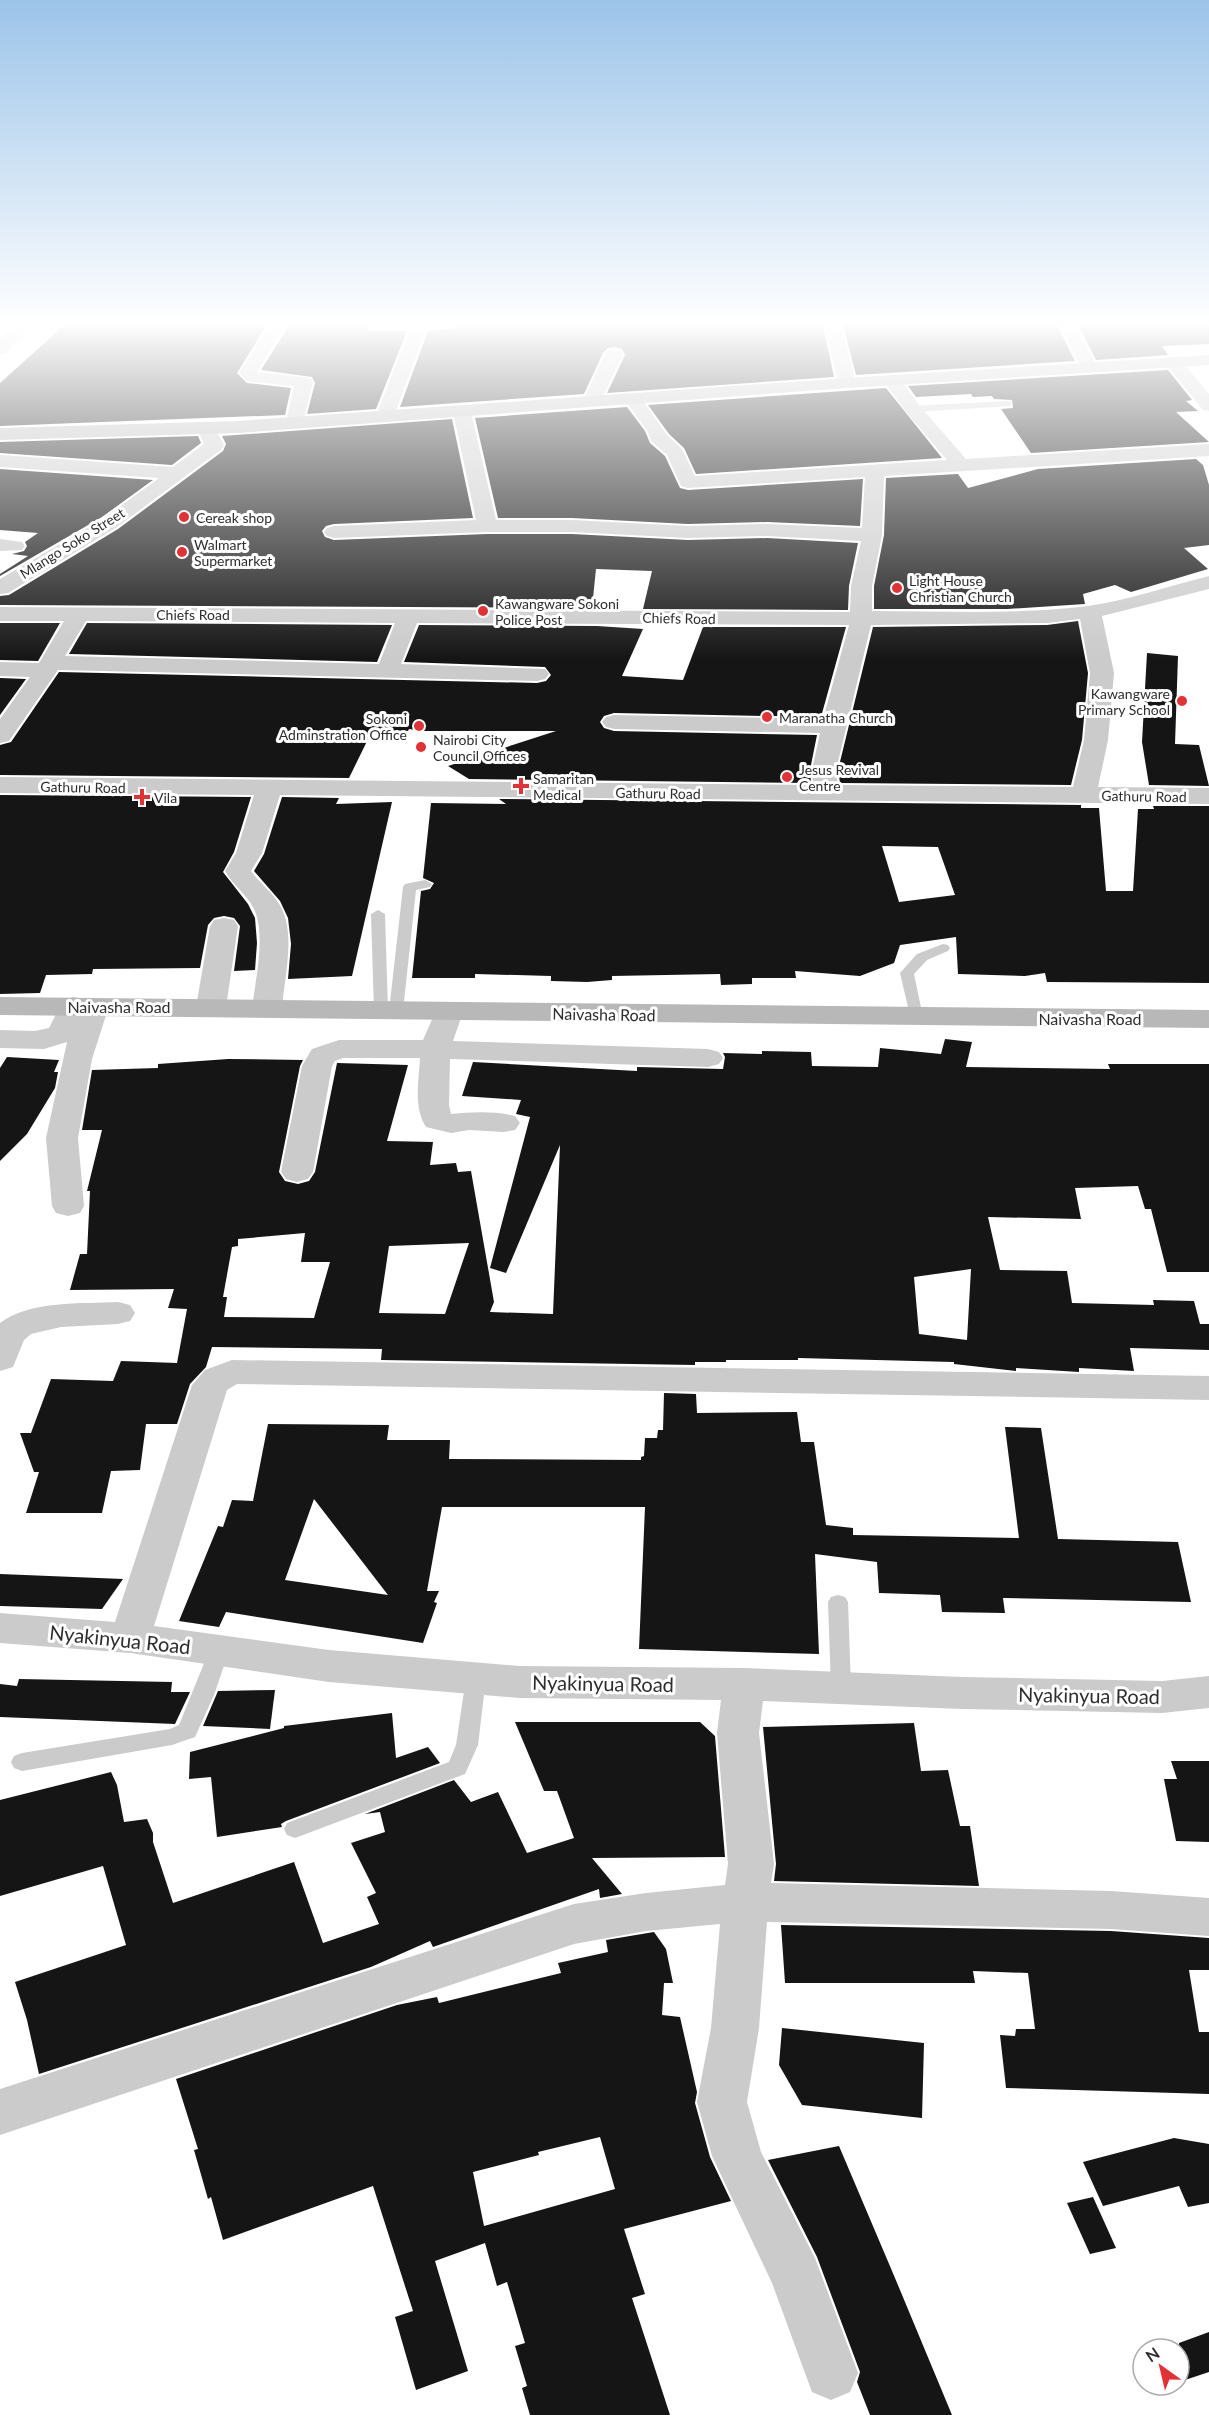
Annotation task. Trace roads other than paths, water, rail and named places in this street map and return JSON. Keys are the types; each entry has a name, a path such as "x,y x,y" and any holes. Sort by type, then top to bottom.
{"main road":[{"name":"Naivasha Road","path":"0,1006 1209,1019"}],"street":[{"name":"Mlango Soko Street","path":"0,588 110,523 215,445 207,434"},
{"path":"467,434 487,526"},
{"path":"657,434 675,453 699,506 767,530 872,535"},
{"path":"934,434 961,465"},
{"path":"334,532 487,526 699,506 876,469 1209,450"},
{"path":"0,461 175,473"},
{"path":"827,794 824,770 862,618 860,609 862,571 872,535 876,469"},
{"name":"Chiefs Road","path":"0,614 862,618 1047,616 1090,612 1129,604 1209,582"},
{"path":"1084,795 1096,740 1102,673 1090,612"},
{"path":"0,736 48,666 79,614"},
{"path":"388,669 409,615"},
{"path":"0,669 48,666 388,669 537,674"},
{"path":"614,722 834,726"},
{"name":"Gathuru Road","path":"0,786 1209,796"},
{"path":"267,1008 274,926 267,906 244,882 238,870 249,853 269,789"},
{"path":"211,1007 224,926"},
{"path":"0,1039 55,1037 64,1030 83,1006"},
{"path":"68,1206 62,1138 77,1059 83,1006"},
{"path":"448,1012 435,1049 433,1106 437,1120 451,1124 469,1121 504,1124"},
{"path":"297,1172 316,1066 323,1055 339,1049 435,1049 708,1058"},
{"path":"0,1359 9,1334 26,1323 41,1319 118,1313"},
{"path":"130,1638 210,1385 218,1378 232,1372 1209,1388"},
{"name":"Nyakinyua Road","path":"0,1628 130,1638 329,1666 519,1682 744,1684 1161,1697 1209,1692"},
{"path":"744,1684 738,1733 752,1864 745,1902 735,2028 722,2102 737,2157 796,2276 831,2373"},
{"path":"0,2112 505,1944 574,1924 646,1912 745,1902 1111,1910 1209,1917"}],"lane":[{"path":"389,1011 410,888 425,884"},
{"path":"378,914 389,1011"},
{"path":"916,1017 907,973 922,957 943,948"},
{"path":"838,1602 841,1688"},
{"path":"22,1762 172,1737 187,1731 219,1651"},
{"path":"295,1829 457,1768 467,1744 476,1678"}],"place":[{"name":"Cereak shop","path":"184,517"},
{"name":"Walmart Supermarket","path":"182,552"},
{"name":"Light House Christian Church","path":"897,588"},
{"name":"Kawangware Sokoni Police Post","path":"483,611"},
{"name":"Kawangware Primary School","path":"1182,701"},
{"name":"Maranatha Church","path":"767,717"},
{"name":"Sokoni Adminstration Office","path":"419,726"},
{"name":"Nairobi City Council Offices","path":"421,747"},
{"name":"Jesus Revival Centre","path":"787,777"},
{"name":"Samaritan Medical","path":"521,786"},
{"name":"Vila","path":"142,797"}]}
